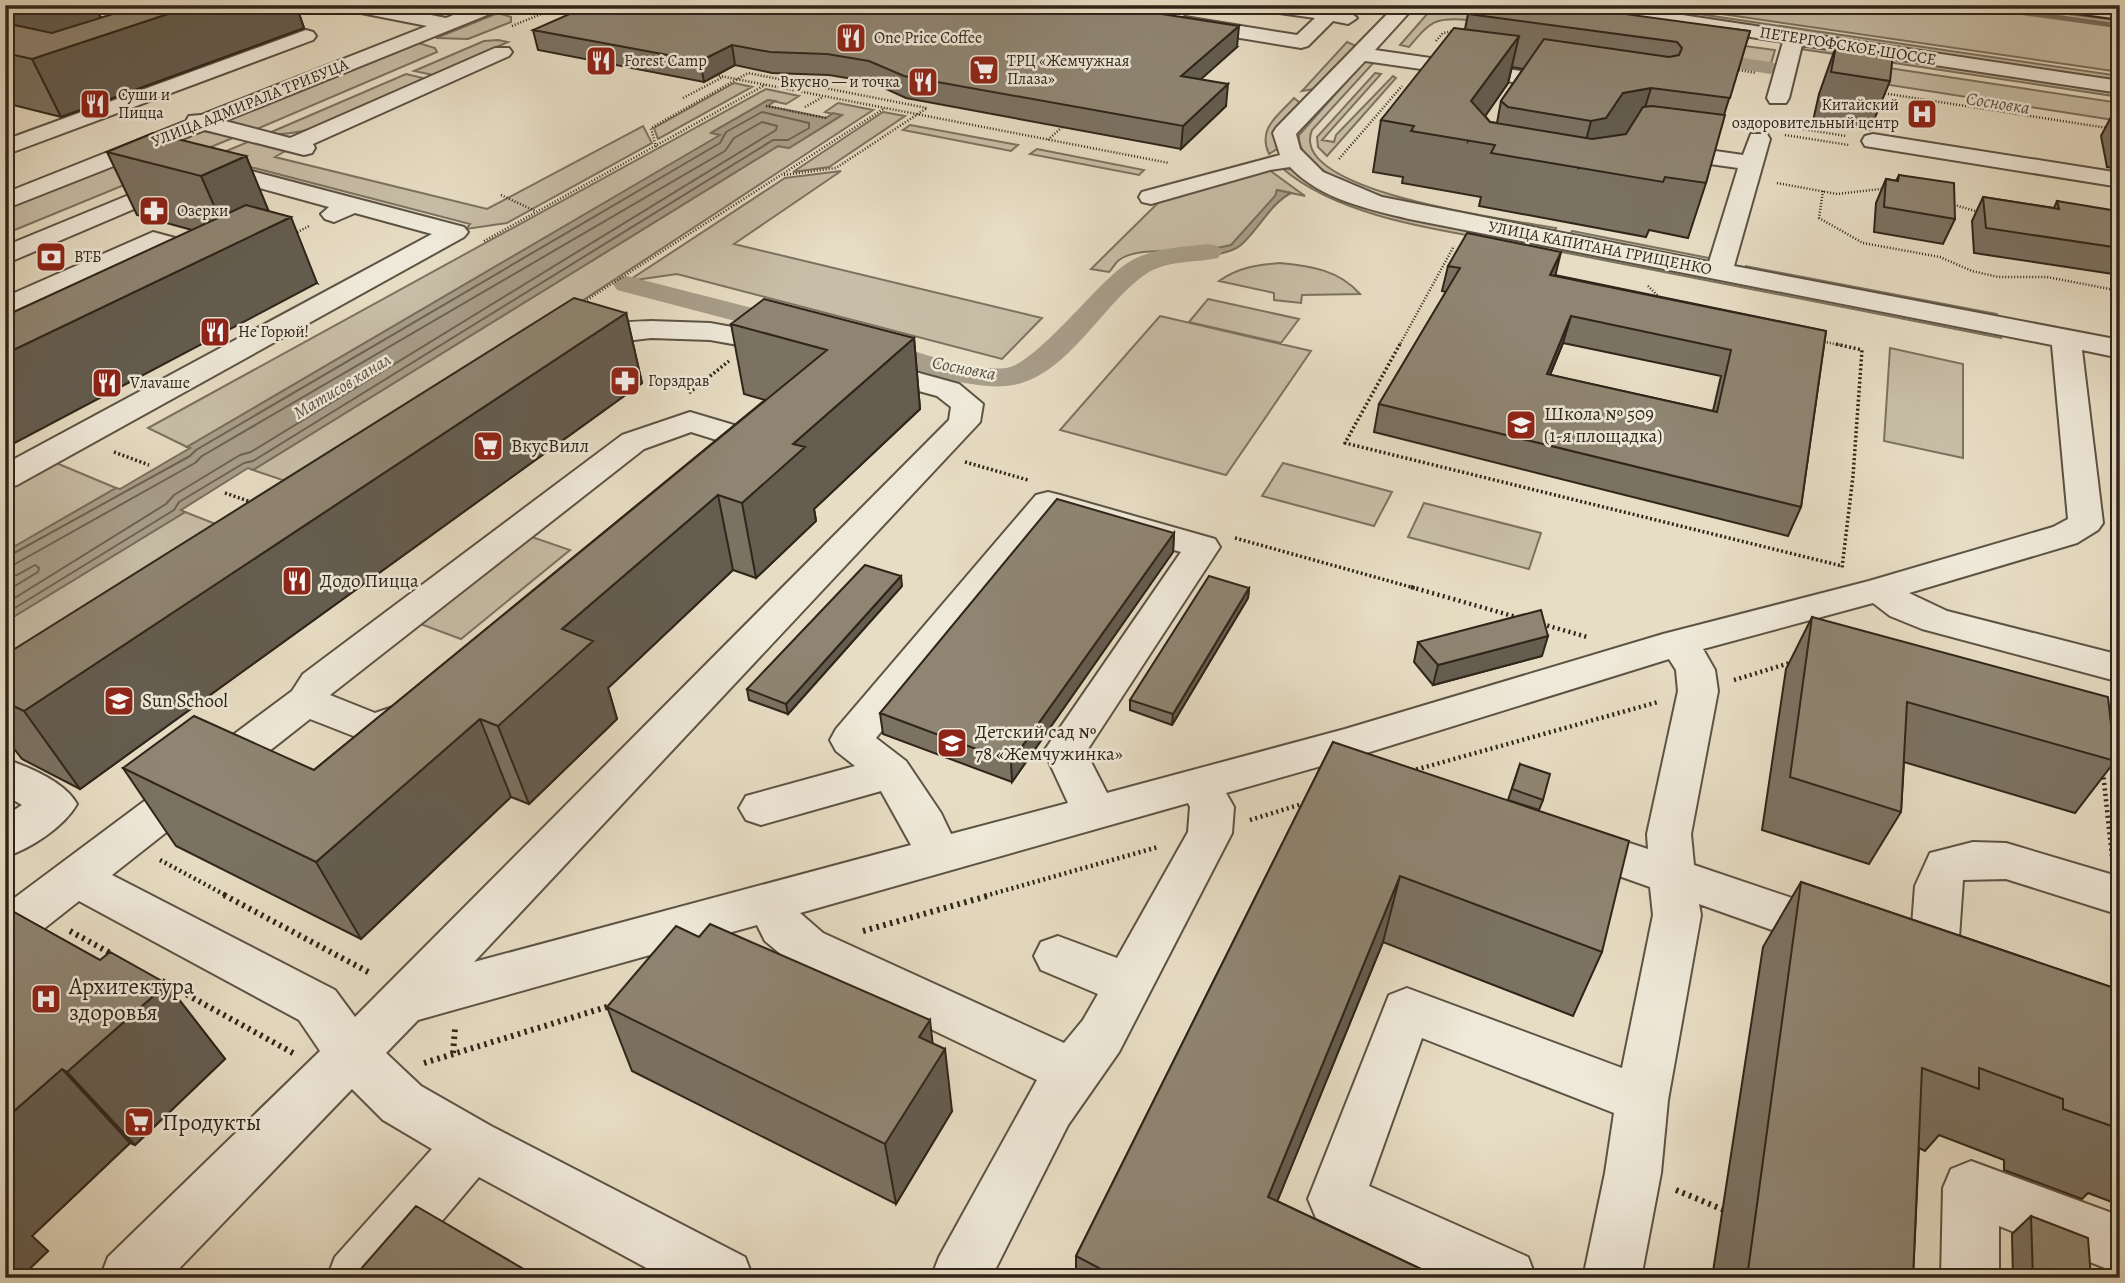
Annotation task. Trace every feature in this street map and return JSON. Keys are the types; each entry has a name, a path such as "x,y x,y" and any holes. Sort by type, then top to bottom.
{"main road":[{"path":"2105,5 2120,7"}],"street":[{"path":"351,5 440,22"},
{"name":"УЛИЦА АДМИРАЛА ТРИБУЦА","path":"440,22 470,5"},
{"name":"УЛИЦА АДМИРАЛА ТРИБУЦА","path":"5,189 77,158 128,147 440,22 495,5"},
{"path":"1264,5 1388,25"},
{"path":"1151,197 1226,163 1281,161 1285,145 1284,134 1358,47 1388,25 1407,5"},
{"name":"ПЕТЕРГОФСКОЕ ШОССЕ","path":"1577,5 2120,87"},
{"path":"1107,11 1147,15 1301,42 1329,15"},
{"path":"1310,34 1408,59 1590,87"},
{"path":"8,138 306,36"},
{"path":"1778,98 1794,38"},
{"path":"1358,47 1402,65 1444,72"},
{"path":"193,120 298,146 502,52"},
{"path":"1512,97 1526,78"},
{"path":"8,138 77,158"},
{"path":"1720,271 1759,139"},
{"path":"1873,141 2120,180"},
{"path":"5,478 455,232 343,209 212,168 128,147"},
{"path":"1637,147 1749,170"},
{"name":"УЛИЦА АДМИРАЛА ТРИБУЦА","path":"5,202 77,158"},
{"name":"УЛИЦА КАПИТАНА ГРИЩЕНКО","path":"1281,161 1335,188 1384,206 2120,349"},
{"path":"5,256 212,168"},
{"path":"5,307 153,240 218,259 192,282"},
{"path":"129,1278 352,1055 391,990 964,422 967,404 948,390 759,338 695,330 630,332 590,338 557,360"},
{"path":"391,990 772,903 1094,811 1345,744 1677,643 1766,620 1864,583 2065,536 2086,523 2066,338"},
{"path":"5,932 306,701 317,684 634,442 690,421 743,438 692,482"},
{"path":"938,855 925,825 891,772 851,740 1048,502 1202,547 1065,751 1094,811"},
{"path":"1864,583 1903,607 1935,620 2120,668"},
{"path":"1766,620 1805,651"},
{"path":"1612,1278 1677,915 1669,834 1698,691 1698,673 1691,658 1677,643"},
{"path":"306,701 374,729 434,707 444,698"},
{"path":"2031,702 2108,722"},
{"path":"1345,744 1363,763 1387,778"},
{"path":"761,808 891,772"},
{"path":"5,775 55,804 5,840"},
{"path":"960,1278 1049,1108 1101,1036 1210,833 1212,807 1199,785"},
{"path":"1543,831 1917,960 1946,866 1973,860 2006,861 2118,895"},
{"path":"76,878 317,1005 352,1055 393,1096 472,1144 713,1275"},
{"path":"772,903 782,927 806,947 1073,1072"},
{"path":"1058,956 1129,985"},
{"path":"1507,1278 1336,1199 1407,1010 1642,1100"},
{"path":"356,1278 472,1144"},
{"path":"1970,1278 1971,1188 2120,1245"}],"path":[{"path":"1434,43 1443,33 1459,30"},
{"path":"1725,68 1754,72"},
{"path":"656,147 651,128 748,73 927,108 836,168 780,176"},
{"path":"709,74 1048,140 1226,163"},
{"path":"683,98 723,77"},
{"path":"1333,166 1410,77"},
{"path":"664,142 765,85"},
{"path":"1880,92 2120,130"},
{"path":"805,107 824,96"},
{"path":"766,106 826,118"},
{"path":"574,309 885,108"},
{"path":"1048,140 1062,127"},
{"path":"1796,128 1873,141"},
{"path":"1749,170 1838,194 1883,187 1895,188"},
{"path":"1823,191 1819,218 1863,243 1940,257 1972,271 1998,277 2047,277 2120,291"},
{"path":"501,195 536,211"},
{"path":"1950,204 1960,209 1985,213"},
{"path":"286,237 343,209"},
{"path":"1456,244 1345,443 1842,566"},
{"path":"1643,281 1672,309"},
{"path":"1808,338 1862,350 1853,476 1842,571 1864,583"},
{"path":"692,390 713,373"},
{"path":"109,450 149,465"},
{"path":"934,453 1036,482"},
{"path":"225,493 257,504"},
{"path":"1234,537 1525,619"},
{"path":"1538,623 1591,638"},
{"path":"1387,778 1698,691 1805,651"},
{"path":"2108,722 2118,895"},
{"path":"806,947 1210,833 1311,801"},
{"path":"150,855 391,990"},
{"path":"66,928 114,955"},
{"path":"150,975 296,1055"},
{"path":"420,1067 426,1061 623,1002"}],"shaded area":[{"path":"1435,5 1482,5 1468,20 1447,19 1434,23 1409,47 1400,45"},
{"path":"1612,5 1638,5 2120,76 2120,81"},
{"path":"1660,5 2001,5 2120,21 2120,72"},
{"path":"498,13 511,17 511,22 468,39 436,38"},
{"path":"1685,38 1775,50 1770,67 1697,56"},
{"path":"484,41 508,42 433,75 414,71"},
{"path":"415,42 435,48 437,52 257,129 222,121"},
{"path":"1347,42 1356,46 1314,89 1302,91"},
{"path":"1808,46 2120,93 2120,97 1801,49"},
{"path":"1366,60 1376,60 1312,130 1313,152 1334,171 1368,187 1455,211 1556,228 1554,233 1407,204 1330,175 1307,156 1299,135"},
{"path":"1836,60 2120,103 2120,121 1832,76"},
{"path":"1375,73 1381,74 1322,140 1334,142 1336,135 1393,76 1396,78 1327,156 1318,147 1317,137"},
{"path":"406,74 427,79 326,124 286,134 269,133"},
{"path":"734,83 752,87 658,139 654,128"},
{"path":"766,89 799,96 786,104 768,100 712,132 721,135 187,447 148,428"},
{"path":"1294,98 1300,103 1275,136 1277,149 1269,154 1266,145 1267,130"},
{"path":"838,103 873,110 300,486 253,470 778,146 789,148 841,116 825,112"},
{"path":"883,112 905,116 829,167 793,172"},
{"path":"910,125 1018,145 1011,151 903,130"},
{"path":"643,126 652,143 507,223 466,229 470,224 212,157 250,141 287,150 275,157 487,209"},
{"path":"197,130 235,137 199,152 167,142"},
{"path":"1037,149 1144,170 1139,175 1030,154"},
{"path":"132,157 168,167 5,234 5,208"},
{"path":"1282,168 1294,170 1309,179 1548,244 1546,249 1443,231 1372,214 1338,202 1308,187"},
{"path":"1268,169 1305,196 1277,190 1276,196 1231,245 1207,252 1160,251 1131,254 1119,260 1109,272 1091,269 1163,198"},
{"path":"841,171 734,244 1042,318 1002,359 677,274 628,281 785,178"},
{"path":"1572,231 1714,259 1703,262 1569,236"},
{"path":"1565,247 2000,332 2001,338 1562,252"},
{"path":"1280,263 1334,274 1360,294 1302,295 1301,303 1274,300 1274,293 1219,281 1248,267"},
{"path":"1745,266 1997,314 1997,318 1753,271"},
{"path":"1208,299 1299,319 1281,343 1189,322"},
{"path":"1160,316 1311,351 1226,475 1060,430"},
{"path":"1890,348 1963,364 1963,458 1884,441"},
{"path":"42,457 116,488 5,552 5,478"},
{"path":"1283,463 1392,492 1374,526 1262,496"},
{"path":"1424,503 1541,533 1529,569 1408,537"},
{"path":"185,512 269,545 5,720 5,622"},
{"path":"526,535 570,550 461,639 415,622"}],"water":[{"name":"Матисов канал","path":"768,100 775,101 768,106 826,118 833,113 842,115 789,148 778,146 253,470 248,468 181,510 185,512 5,622 5,552 116,488 120,489 190,448 187,447 720,135 711,133"},
{"path":"1277,190 1291,193 1277,204 1241,245 1225,253 1159,260 1231,245 1275,196"}],"building":[{"path":"142,5 195,5 32,59 5,53 5,23 52,33"},
{"name":"ТРЦ «Жемчужная Плаза»","path":"590,5 1104,5 1239,26 1181,76 1228,84 1183,126 904,76 869,61 827,54 770,52 732,45 700,61 533,30"},
{"path":"1475,5 1545,5 1750,31 1730,98 1651,88 1623,93 1606,118 1591,121 1508,107 1501,101 1544,39 1669,57 1679,55 1682,48 1677,42 1468,14"},
{"path":"1454,28 1519,36 1471,101 1490,122 1592,139 1626,134 1643,107 1725,115 1706,183 1665,177 1663,182 1491,153 1495,145 1411,131 1414,126 1381,120"},
{"path":"1836,46 1893,54 1890,81 1831,72"},
{"path":"153,133 246,156 201,176 107,152"},
{"path":"1899,175 1954,183 1955,219 1884,207 1886,179 1898,181"},
{"path":"1983,197 2059,209 2057,201 2111,210 2113,218 2120,219 2120,248 1986,228"},
{"path":"246,205 291,217 5,354 5,316"},
{"path":"1467,233 1561,252 1550,275 1826,331 1801,507 1379,404 1460,268 1448,266","holes":["1571,316 1731,350 1717,412 1547,374"]},
{"path":"574,298 626,313 24,711 5,702 5,655"},
{"path":"764,299 914,338 793,444 805,447 742,503 718,495 562,629 593,641 498,726 480,719 316,862 123,768 194,716 314,770 827,350 731,324"},
{"path":"1057,499 1174,533 1011,762 880,713"},
{"path":"865,565 901,576 786,704 747,689"},
{"path":"1209,576 1249,588 1173,714 1130,700"},
{"path":"1541,610 1548,636 1438,665 1418,642"},
{"path":"1812,617 2108,697 2115,761 1907,702 1901,812 1790,777"},
{"path":"1333,742 1629,841 1602,952 1400,876 1268,1197 1440,1278 1118,1278 1076,1256"},
{"path":"1520,764 1550,774 1543,800 1512,789"},
{"path":"1801,882 2120,990 2120,1129 2063,1109 2063,1099 1979,1068 1979,1089 1922,1068 1913,1278 1747,1278"},
{"path":"5,907 100,960 110,952 167,984 67,1072 62,1069 5,1119"},
{"path":"710,924 930,1020 919,1037 945,1049 885,1144 607,1007 676,926 699,937"},
{"path":"416,1206 539,1278 353,1278"},
{"path":"2031,1216 2088,1238 2091,1278 2033,1278"},
{"path":"327,1272 337,1278 322,1278"}],"waterway":[{"path":"1968,5 2120,26"},
{"name":"Сосновка","path":"1696,57 1770,68"},
{"name":"Сосновка","path":"865,345 971,374 1006,377 1021,373 1055,348 1136,269 1162,259 1209,252"},
{"name":"Сосновка","path":"627,284 793,327"}],"tram line":[{"path":"2011,5 2120,20"}],"place":[{"name":"One Price Coffee","path":"851,38"},
{"name":"Forest Camp","path":"601,61"},
{"name":"ТРЦ «Жемчужная Плаза»","path":"984,70"},
{"name":"Вкусно — и точка","path":"923,82"},
{"name":"Суши и Пицца","path":"95,104"},
{"name":"Китайский оздоровительный центр","path":"1922,114"},
{"name":"Озерки","path":"154,211"},
{"name":"ВТБ","path":"51,257"},
{"name":"Не Горюй!","path":"215,332"},
{"name":"Горздрав","path":"625,381"},
{"name":"Vлаvаше","path":"107,383"},
{"name":"Школа № 509 (1-я площадка)","path":"1521,425"},
{"name":"ВкусВилл","path":"488,446"},
{"name":"Додо Пицца","path":"297,581"},
{"name":"Sun School","path":"119,701"},
{"name":"Детский сад № 78 «Жемчужинка»","path":"952,743"},
{"name":"Архитектура здоровья","path":"46,999"},
{"name":"Продукты","path":"139,1122"}]}
